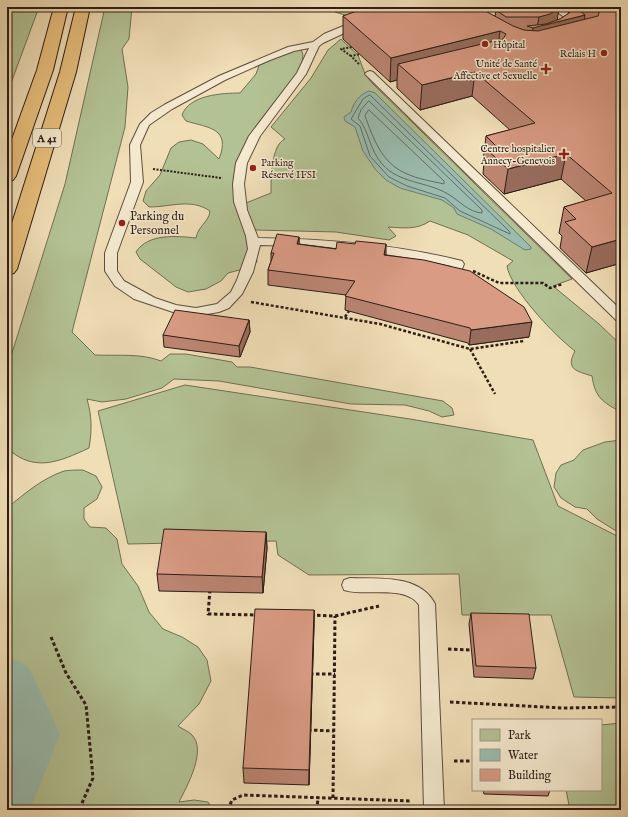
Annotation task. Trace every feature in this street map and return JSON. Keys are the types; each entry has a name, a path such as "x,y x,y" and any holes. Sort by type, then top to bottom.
{"highway":[{"name":"A 41","path":"7,176 45,70 61,7"},
{"name":"A 41","path":"7,269 68,72 83,7"}],"lane":[{"path":"315,44 309,61 287,95 259,127 241,162 238,198 242,214 254,241 254,249 239,288 232,299 226,305 199,312 185,310 136,295 123,288 113,276 110,264 111,253 137,182 135,145 145,124 154,115 187,96 268,58 291,49 315,44 332,34 396,7"},
{"path":"544,7 561,20 562,24"},
{"path":"555,7 590,33"},
{"path":"370,74 388,86 621,317"},
{"path":"254,241 303,242 379,248 419,254 458,264 454,276"},
{"path":"350,584 402,588 416,592 425,600 427,608 434,806"}],"path":[{"path":"352,47 341,49 360,64"},
{"path":"351,56 360,54"},
{"path":"137,166 189,175 239,180"},
{"path":"458,264 499,283 543,283 550,288"},
{"path":"232,299 380,324 470,349 524,341"},
{"path":"345,317 349,311"},
{"path":"470,349 495,394"},
{"path":"211,584 208,614 265,615"},
{"path":"304,616 335,616 386,604"},
{"path":"333,798 335,616"},
{"path":"51,637 66,673 86,705 93,778 79,810"},
{"path":"302,673 335,674"},
{"path":"431,701 563,708 621,707"},
{"path":"300,730 334,731"},
{"path":"228,810 229,802 232,799 243,795 318,797 434,806"},
{"path":"317,810 318,797"}],"green space":[{"path":"7,7 39,7 7,94"},
{"path":"105,7 132,7 129,39 122,49 128,87 125,127 72,332 95,355 129,355 153,358 161,361 170,354 186,354 232,362 237,367 250,367 443,401 452,408 454,415 442,417 429,411 405,405 351,404 219,381 174,379 162,388 126,399 102,402 87,399 91,424 89,448 78,453 57,461 37,463 27,461 17,456 7,448 7,369 65,184"},
{"path":"334,7 384,7 348,16 335,12 333,9"},
{"path":"341,39 358,55 365,74 372,83 572,279 553,286 599,324 621,345 621,412 600,398 595,389 592,376 574,369 571,362 575,351 535,312 525,300 510,276 507,266 513,261 468,235 430,221 415,227 388,227 396,236 389,240 336,232 256,230 248,235 255,249 257,262 251,267 228,273 221,281 206,289 188,292 176,287 140,259 136,252 141,246 155,239 163,237 196,238 199,230 209,215 210,211 196,205 181,204 149,207 143,201 146,191 160,175 171,148 179,142 191,140 203,144 219,159 222,149 220,135 210,128 186,121 182,115 186,108 191,103 207,96 240,93 256,74 261,60 280,52 291,49 301,49 303,55 299,84 268,117 237,169 241,205 271,193 274,155 280,142 285,139 271,127 311,78 328,50"},
{"path":"185,385 410,419 533,440 558,506 621,538 621,698 574,697 551,615 462,615 459,574 309,575 278,555 276,541 128,544 98,411"},
{"path":"621,440 621,534 597,519 587,509 575,507 561,498 554,487 556,473 561,465 574,460 583,450 605,442"},
{"path":"83,470 96,476 102,487 97,499 84,508 84,519 90,527 106,528 117,539 122,564 138,586 149,612 163,629 182,637 198,647 207,660 211,681 199,704 178,726 191,734 196,741 197,749 197,758 191,777 179,802 194,800 208,802 213,810 7,810 7,508 34,487 56,474 64,471"},
{"path":"621,723 621,810 570,810 566,791 602,791 602,725"},
{"path":"555,808 570,810 555,810"}],"water":[{"path":"369,91 375,93 531,247 531,249 525,250 491,229 457,214 454,208 442,200 400,188 386,180 375,169 363,151 355,127 345,121 344,117 351,112 355,102"}],"building":[{"path":"368,7 478,7 513,26 524,30 538,31 598,16 600,9 598,7 621,7 621,239 592,247 565,222 576,219 564,207 612,193 566,154 508,169 486,149 496,146 486,136 535,123 475,72 422,85 398,64 503,39 506,34 500,31 391,58 343,16"},
{"path":"501,7 559,8 550,14 539,17 506,17 496,10 499,10"},
{"path":"571,7 575,7 585,15 533,28 527,26 546,24 560,19 572,11"},
{"path":"277,234 299,237 297,244 336,249 337,242 355,244 356,241 386,244 384,255 424,260 470,271 524,307 532,322 471,330 470,328 345,296 355,281 268,270 274,253 271,253"},
{"path":"175,310 249,320 239,346 163,335"},
{"path":"164,529 266,532 262,577 157,574"},
{"path":"255,609 314,610 309,770 243,768"},
{"path":"471,613 529,614 536,668 476,666"}],"waterway":[{"path":"7,680 11,684 33,734 7,799"}],"place":[{"name":"Hôpital","path":"485,44"},
{"name":"Relais H","path":"604,53"},
{"name":"Unité de Santé Affective et Sexuelle","path":"546,69"},
{"name":"Centre hospitalier Annecy-Genevois","path":"564,154"},
{"name":"Parking Réservé IFSI","path":"253,168"},
{"name":"Parking du Personnel","path":"122,223"}]}
